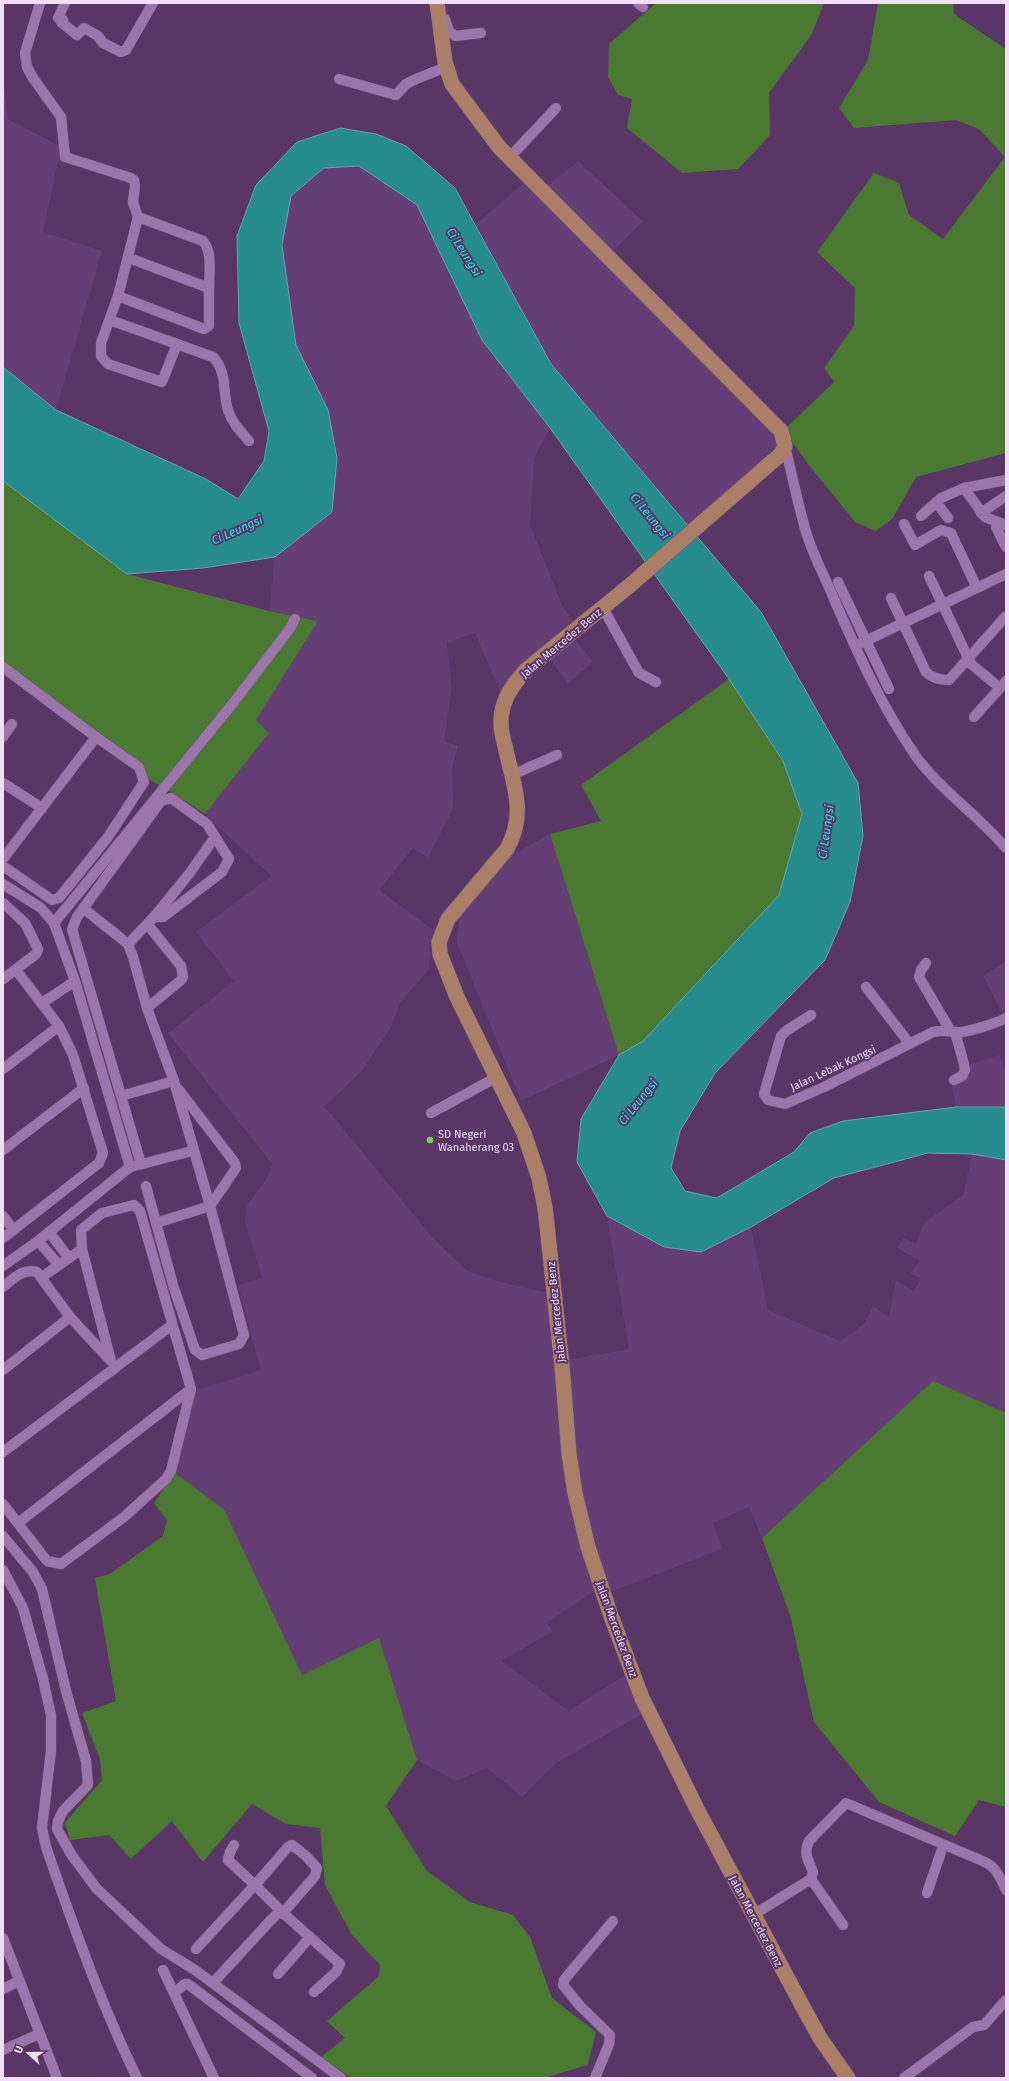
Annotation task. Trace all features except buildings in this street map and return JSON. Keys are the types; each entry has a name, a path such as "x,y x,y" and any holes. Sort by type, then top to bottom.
{"main road":[{"path":"438,9 446,67 452,84 488,132 504,152 781,432 785,446"},
{"name":"Jalan Mercedez Benz","path":"785,446 781,454 628,587 527,669 515,682 506,696 502,708 501,726 518,806 518,823 507,849 448,919 439,942 440,954 457,997 497,1076 532,1153 545,1207 562,1366 569,1454 575,1493 588,1547 611,1616 642,1698 697,1809 820,2038 848,2078"}],"street":[{"path":"40,3 26,53 26,66 60,117 65,157 134,180 135,186 133,202 138,217 129,258 118,296 101,342 100,352 108,364 162,382 177,344"},
{"path":"65,3 58,18 63,20 61,22 76,35 84,28 98,36 103,43 122,52 125,51 153,3"},
{"path":"438,9 444,18 449,31 455,36 482,34"},
{"path":"339,79 396,95 406,84 446,67"},
{"path":"504,152 556,108"},
{"path":"118,296 204,329 209,326 209,256 206,245 203,241 138,217"},
{"path":"129,258 209,288"},
{"path":"110,320 213,357 217,362 226,385 228,411 236,427 249,441"},
{"path":"785,446 806,533 855,646 892,716 915,755 936,779 986,825 1006,848"},
{"path":"921,516 941,498 964,488 1006,480"},
{"path":"964,488 982,513 990,521 1001,526 1006,547"},
{"path":"982,513 1006,496"},
{"path":"936,502 948,518"},
{"path":"904,524 915,546 941,530 950,533 977,588"},
{"path":"855,646 1006,574"},
{"path":"929,576 971,664 1003,684 974,717"},
{"path":"838,582 889,690"},
{"path":"891,598 926,672 930,677 949,680 1006,616"},
{"path":"602,608 639,673 656,682"},
{"path":"54,923 234,702 295,620"},
{"path":"3,666 96,737 139,767 144,782 108,837 62,894 54,900 3,866"},
{"path":"3,737 12,724"},
{"path":"3,859 96,737"},
{"path":"512,775 557,755"},
{"path":"3,783 42,808"},
{"path":"141,1164 72,929 73,923 83,908 164,798 171,798 207,824 230,860 225,868 163,918 151,921"},
{"path":"128,944 151,921 189,874 215,837"},
{"path":"3,884 41,908 54,923 75,981 130,1167"},
{"path":"3,903 25,923 38,949 36,954 3,979"},
{"path":"83,908 128,944 174,1084 192,1151 210,1206 244,1335 239,1344 202,1355 195,1350 173,1285 146,1186"},
{"path":"148,1008 174,987 183,976 182,966 151,921"},
{"path":"926,963 921,970 919,977 952,1031 965,1067 962,1076 954,1080"},
{"path":"3,1238 99,1163 102,1158 103,1148 73,1055 59,1026 16,970"},
{"path":"42,1003 75,981"},
{"path":"866,987 909,1043"},
{"name":"Jalan Lebak Kongsi","path":"811,1015 786,1031 781,1036 764,1094 768,1100 785,1104 865,1067 909,1043 933,1032 944,1029 952,1031 998,1023 1006,1018"},
{"path":"3,1069 59,1026"},
{"path":"431,1113 497,1076"},
{"path":"121,1096 174,1084"},
{"path":"156,1223 210,1206 236,1165 174,1084"},
{"path":"3,1150 84,1088"},
{"path":"3,1266 38,1241 130,1167 192,1151"},
{"path":"3,1504 47,1562 61,1564 124,1517 166,1479 171,1471 191,1388 138,1207 134,1205 102,1213 83,1226 80,1236 82,1249 113,1364"},
{"path":"3,1216 14,1230"},
{"path":"49,1232 69,1258"},
{"path":"38,1241 59,1265"},
{"path":"42,1278 82,1249"},
{"path":"3,1287 27,1270 37,1272 70,1317 113,1364"},
{"path":"3,1370 70,1317"},
{"path":"3,1452 113,1364 172,1325"},
{"path":"18,1523 191,1388"},
{"path":"3,1536 33,1572 42,1589 66,1691 86,1761 88,1786 59,1816 57,1824 58,1832 84,1873 111,1903 160,1949 183,1961 341,2078"},
{"path":"3,1570 25,1614 51,1715 50,1759 42,1828 46,1847 96,1984 121,2045 137,2078"},
{"path":"753,1915 811,1879 813,1872 805,1856 806,1847 809,1841 846,1803 943,1846 991,1865 1006,1890"},
{"path":"234,1845 228,1860 282,1913 340,1964 336,1972 314,1992"},
{"path":"196,1949 288,1847 292,1845 306,1856 317,1868 315,1876 282,1913 277,1914 270,1921 213,1983"},
{"path":"927,1894 943,1846"},
{"path":"811,1879 843,1925"},
{"path":"595,2078 609,2044 610,2034 580,2006 563,1985 568,1975 613,1921"},
{"path":"3,1938 57,2078"},
{"path":"278,1974 310,1938"},
{"path":"163,1970 175,1992 214,2078"},
{"path":"3,1988 20,1982"},
{"path":"175,1992 184,1984 188,1984 312,2078"},
{"path":"904,2078 973,2028 984,2025 1006,2000"},
{"path":"3,2050 39,2034"}],"shaded area":[{"path":"656,3 824,3 812,34 769,93 770,135 738,169 682,173 627,128 632,99 618,95 608,77 609,44"},
{"path":"878,3 953,3 954,14 1006,49 1006,453 916,477 892,519 876,531 855,522 808,464 784,430 834,382 824,368 854,326 855,288 817,252 874,173 899,183 909,215 943,239 1005,157 979,129 956,120 854,128 839,108 868,60"},
{"path":"3,78 8,119 61,147 43,232 102,251 56,410 3,367"},
{"path":"578,161 643,221 613,251 784,430 774,459 690,532 551,364 476,224 534,174 546,187"},
{"path":"360,166 417,205 482,340 550,428 534,459 530,525 563,607 581,630 573,637 593,662 568,684 548,656 517,682 506,705 475,633 447,643 452,689 444,741 458,746 452,768 453,809 428,858 413,848 379,890 432,929 429,969 400,1003 391,1027 361,1072 324,1107 432,1237 466,1270 490,1279 559,1296 568,1360 629,1349 607,1216 664,1247 701,1252 751,1227 768,1310 840,1341 865,1323 873,1306 889,1317 896,1281 914,1291 921,1279 910,1273 920,1261 897,1248 903,1238 916,1244 924,1223 963,1195 972,1154 1006,1160 1006,1413 933,1382 762,1538 749,1507 713,1523 722,1549 600,1596 596,1590 547,1623 553,1631 502,1661 569,1711 628,1673 642,1714 556,1763 522,1797 487,1768 456,1781 417,1760 379,1639 302,1676 224,1509 175,1473 193,1386 201,1389 261,1370 238,1285 262,1278 245,1221 247,1205 266,1180 272,1164 168,1033 234,981 196,932 271,876 205,814 269,733 255,721 318,621 269,611 275,557 332,512 328,410 296,345 282,245 291,196 324,168"},
{"path":"3,481 127,574 269,611 318,621 256,720 269,733 205,814 167,789 153,782 3,666"},
{"path":"729,679 783,761 802,814 779,895 643,1041 619,1055 550,834 601,821 581,785"},
{"path":"550,834 619,1055 521,1101 457,942 460,912 510,856"},
{"path":"1006,961 1006,1020 983,976"},
{"path":"1000,1055 1006,1074 1006,1107 956,1107 951,1083 961,1079 959,1068"},
{"path":"933,1381 1006,1413 1006,1807 979,1800 955,1836 879,1802 814,1722 790,1615 762,1538"},
{"path":"175,1473 224,1509 302,1675 379,1638 417,1760 386,1806 427,1871 470,1902 513,1915 530,1937 552,1998 596,2032 588,2065 544,2078 351,2078 321,2057 345,2038 327,2021 379,1976 380,1965 352,1935 325,1885 320,1828 286,1824 252,1804 203,1862 172,1821 131,1859 109,1835 70,1840 65,1823 102,1780 100,1759 82,1713 116,1701 95,1578 110,1574 163,1536 167,1520 154,1503"}],"water":[{"name":"Ci Leungsi","path":"340,128 376,134 406,146 455,188 551,364 761,612 858,783 863,836 850,902 825,960 715,1073 680,1131 671,1168 685,1191 717,1198 794,1152 810,1133 843,1121 956,1107 1006,1107 1006,1160 972,1154 928,1153 834,1178 751,1227 701,1252 664,1247 607,1216 577,1162 581,1119 619,1055 643,1041 779,895 802,814 783,761 729,679 550,428 482,340 417,205 359,166 324,168 291,196 282,245 296,345 328,410 337,458 332,512 275,557 203,568 127,574 3,481 3,367 56,410 206,479 238,499 264,461 269,431 239,323 237,236 256,185 297,142"}],"place":[{"name":"SD Negeri Wanaherang 03","path":"430,1140"}]}
